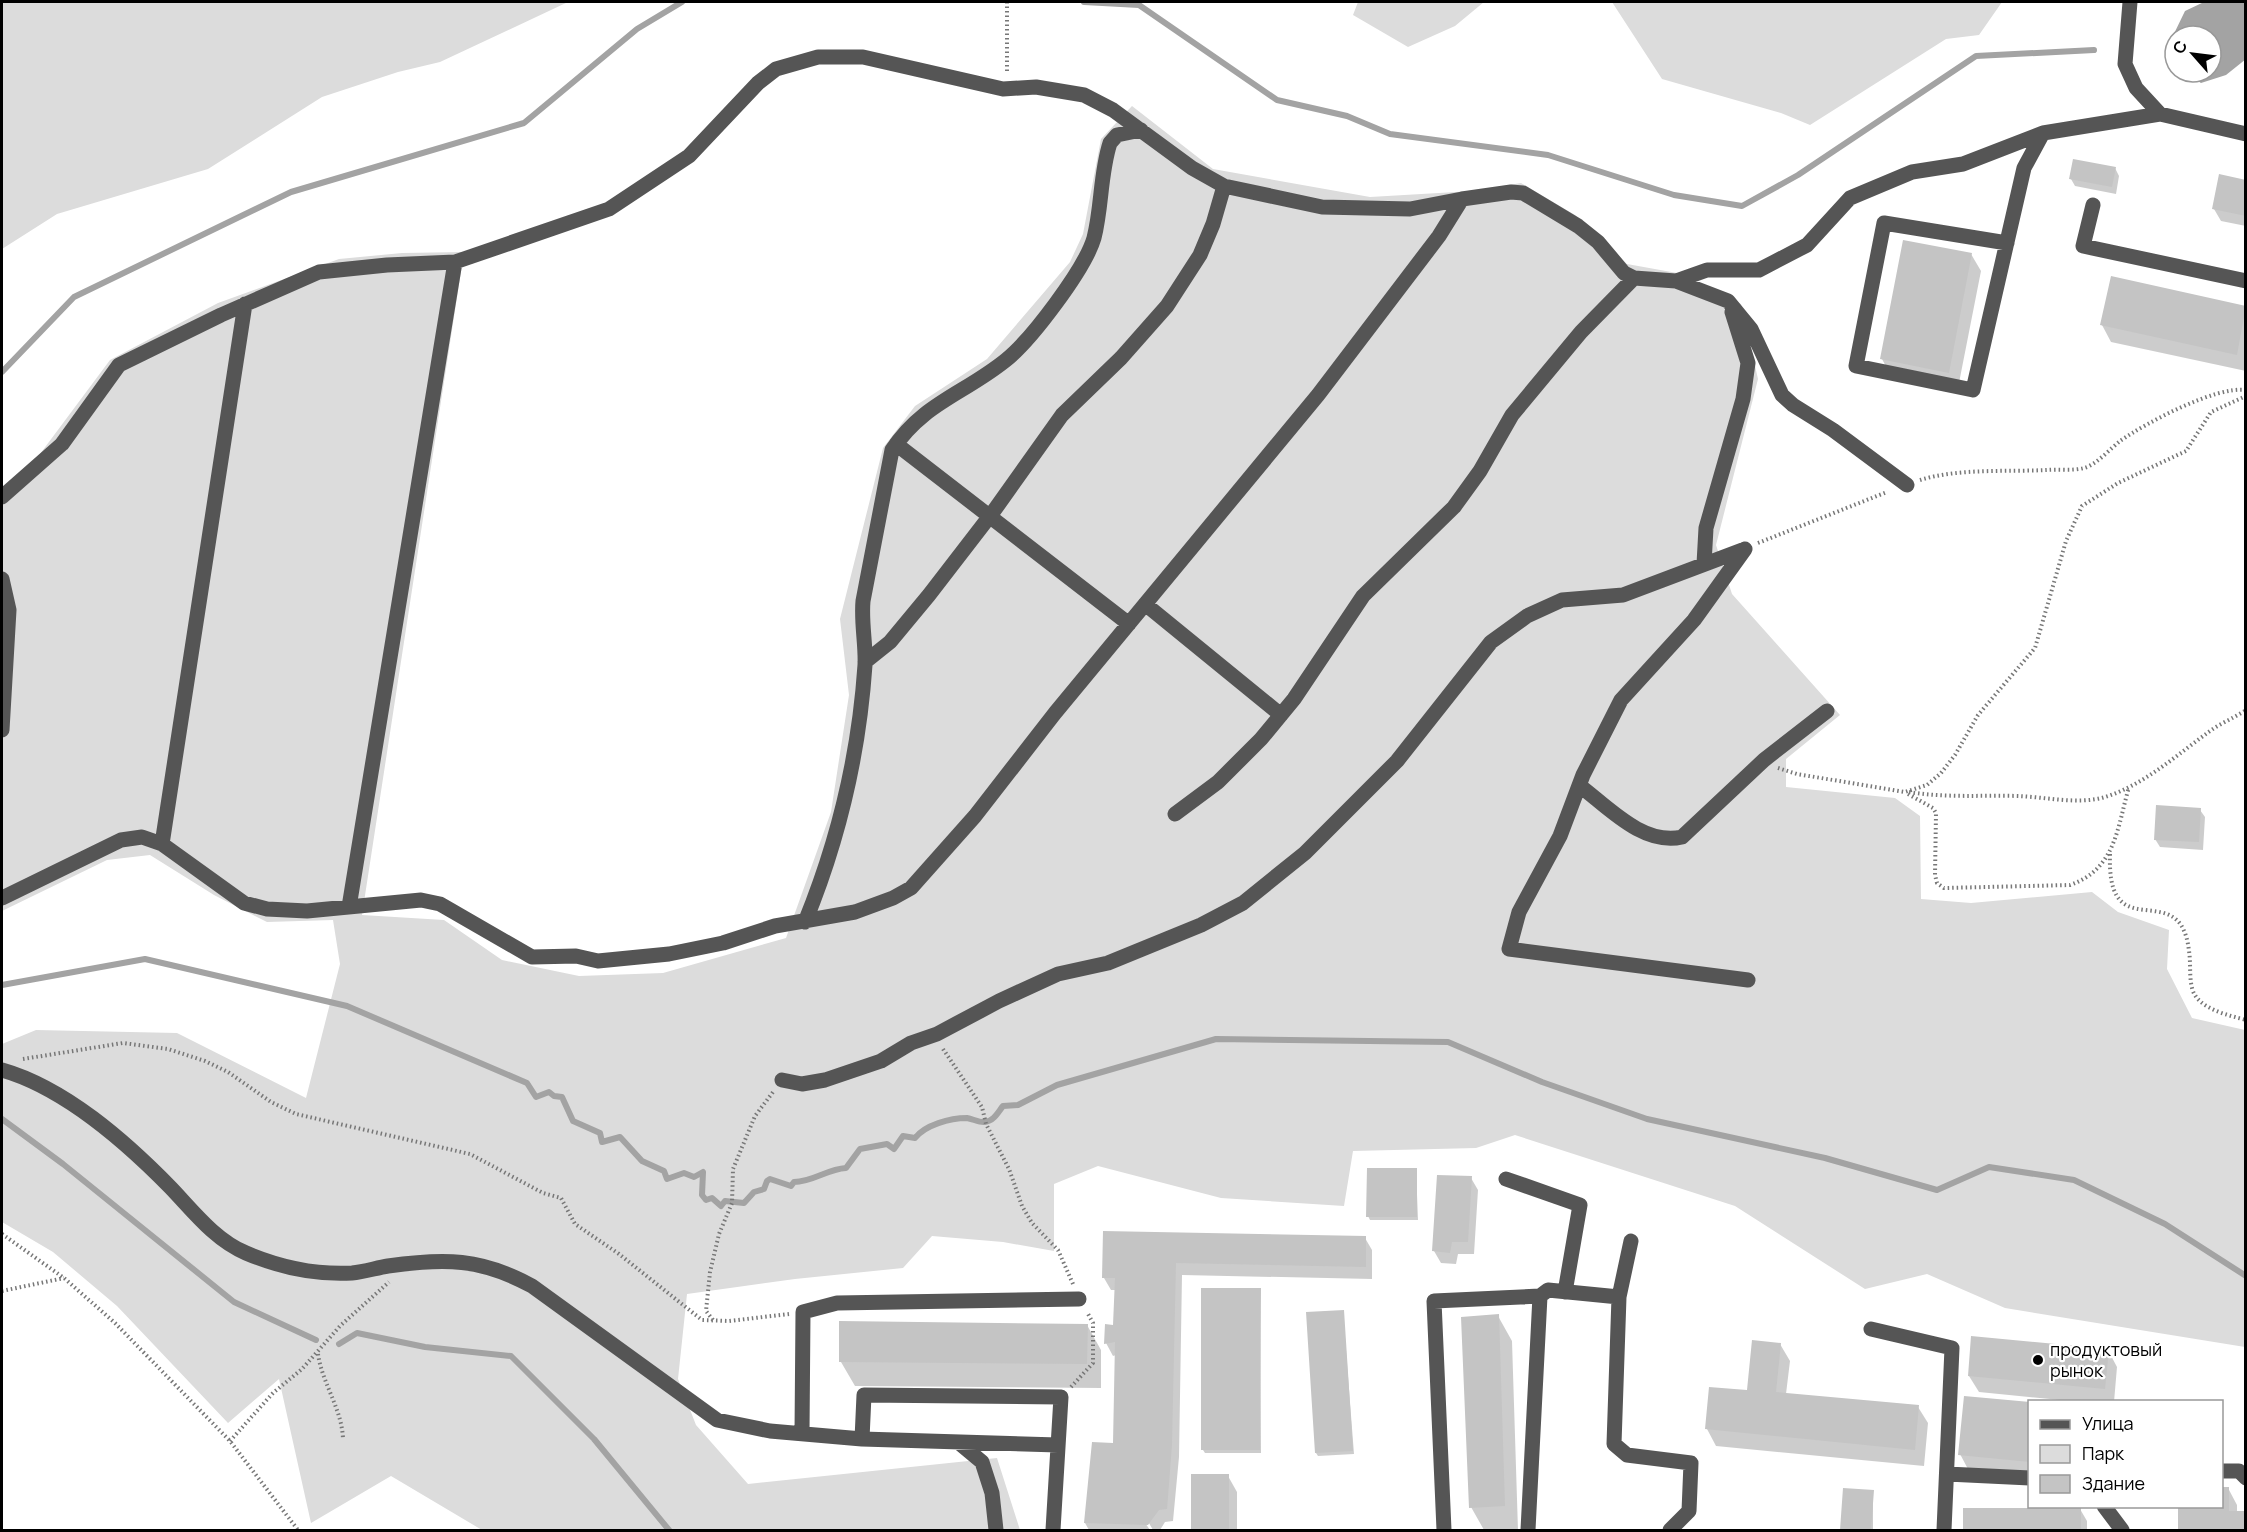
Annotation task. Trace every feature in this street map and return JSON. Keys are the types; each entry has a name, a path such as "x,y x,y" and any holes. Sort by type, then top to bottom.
{"street":[{"path":"2130,2 2125,64 2136,88 2160,114"},
{"path":"2,497 62,444 119,364 244,304 319,272 387,265 455,262 609,209 689,156 758,83 776,69 818,57 863,57 1003,89 1036,87 1084,95 1113,110 1192,168 1224,186 1322,207 1410,209 1511,192 1523,193 1578,226 1598,242 1624,273 1634,278 1676,281 1728,301 1751,329 1782,394 1793,405 1833,430 1907,485"},
{"path":"1676,281 1707,270 1760,270 1807,244 1850,198 1912,172 1964,164 2043,133 2160,114 2246,134"},
{"path":"805,922 825,873 842,814 854,756 865,662 861,624 863,601 887,468 896,444 904,430 923,413 984,377 1008,358 1033,330 1084,262 1094,238 1110,143 1118,135 1141,130"},
{"path":"2007,243 1884,223 1856,366 1973,390 2007,243 2024,168 2043,133"},
{"path":"865,662 890,642 990,515 1062,415 1121,358 1167,306 1200,255 1213,224 1224,186"},
{"path":"2,898 121,840 142,837 162,844 244,903 267,909 307,911 405,900 440,904 532,957 576,956 598,961 669,954 723,943 775,927 855,912 911,888 975,816 1318,394 1439,236 1462,199"},
{"path":"2092,205 2083,246 2246,281"},
{"path":"349,906 455,262"},
{"path":"1175,814 1218,782 1261,739 1281,715 1363,596 1454,507 1480,471 1512,415 1581,332 1634,278"},
{"path":"1704,564 1706,528 1743,399 1748,363 1728,301"},
{"path":"162,844 244,304"},
{"path":"896,444 1129,624"},
{"path":"782,1080 802,1084 825,1080 881,1061 911,1043 937,1034 999,1001 1058,974 1108,963 1201,925 1243,903 1305,853 1397,761 1491,642 1527,616 1562,600 1623,595 1745,549"},
{"path":"1745,549 1694,620 1655,659 1621,700 1580,786 1560,836 1519,912 1509,949 1748,980"},
{"path":"2,579 9,610 5,632 2,730"},
{"path":"1145,604 1281,715"},
{"path":"1580,786 1640,831 1671,840 1682,837 1764,760 1827,711"},
{"path":"2,1070 33,1081 65,1099 132,1150 205,1225 243,1252 287,1267 320,1273 353,1273 410,1264 468,1261 514,1276 532,1286 717,1420 770,1431 862,1439 1058,1445"},
{"path":"1506,1179 1580,1205 1565,1292"},
{"path":"1631,1240 1619,1297 1614,1444 1627,1455 1691,1463 1689,1511 1670,1530"},
{"path":"1444,1530 1434,1300 1540,1296 1548,1290 1619,1297"},
{"path":"1528,1530 1540,1296"},
{"path":"802,1433 803,1312 837,1303 1079,1299"},
{"path":"1871,1329 1953,1348 1944,1530"},
{"path":"862,1439 864,1395 1061,1397 1053,1530"},
{"path":"958,1442 982,1462 992,1493 996,1530"},
{"path":"2223,1471 2239,1471 2246,1478"},
{"path":"1947,1474 2028,1478"},
{"path":"2106,1508 2122,1530"}],"path":[{"path":"1003,89 1009,66 1007,2"},
{"path":"1745,549 1833,511 1932,477 2085,468 2122,440 2150,423 2202,399 2236,388 2246,390"},
{"path":"1905,792 1927,785 1941,772 1977,715 2035,648 2066,541 2082,506 2118,483 2186,451 2211,412 2246,396"},
{"path":"1764,760 1779,769 1797,774 1940,797 2011,796 2087,800 2103,798 2129,786 2246,710"},
{"path":"2129,786 2110,853 2109,876 2119,898 2130,906 2170,916 2180,923 2187,938 2193,991 2218,1012 2246,1020"},
{"path":"1905,792 1933,808 1936,813 1935,875 1937,883 1944,888 2070,885 2086,879 2100,869 2110,853"},
{"path":"937,1034 948,1058 982,1107 985,1122 1009,1169 1022,1206 1032,1222 1058,1250 1079,1299 1094,1323 1093,1363 1061,1397"},
{"path":"36,1058 80,1048 123,1043 168,1049 205,1061 228,1072 271,1102 296,1114 470,1154 543,1193 561,1198 575,1224 619,1254 702,1320 729,1321 803,1312"},
{"path":"713,1320 706,1311 710,1272 719,1234 732,1203 733,1168 755,1116 782,1080"},
{"path":"2,1234 64,1278 115,1323 230,1441 298,1530"},
{"path":"230,1441 273,1392 318,1353 340,1326 410,1264"},
{"path":"2,1291 64,1278"},
{"path":"318,1353 320,1369 343,1424 343,1439"}],"green space":[{"path":"2,2 568,2 440,62 398,72 322,97 208,169 57,214 2,249"},
{"path":"1358,2 1484,2 1455,26 1408,47 1353,15"},
{"path":"1612,2 2002,2 1979,35 1946,39 1810,125 1781,113 1662,79"},
{"path":"1132,106 1213,169 1370,197 1473,191 1521,183 1575,215 1627,264 1677,273 1741,304 1758,379 1716,545 1732,594 1840,715 1786,759 1786,787 1895,798 1920,816 1921,899 1971,903 2092,892 2118,912 2169,930 2167,969 2192,1018 2245,1030 2245,1347 2005,1308 1927,1274 1865,1289 1735,1206 1515,1135 1476,1148 1353,1151 1344,1206 1221,1198 1098,1166 1054,1184 1054,1251 1003,1242 932,1236 903,1268 795,1279 687,1294 678,1379 696,1425 748,1484 997,1458 1020,1530 482,1530 391,1476 311,1523 279,1379 228,1423 117,1306 53,1252 2,1222 2,1044 36,1030 177,1033 306,1098 340,964 333,920 267,922 214,895 150,855 107,860 2,911 2,488 37,458 110,360 218,303 339,259 402,253 464,252 362,915 444,920 502,960 579,976 663,973 786,938 831,812 849,695 840,619 883,448 915,406 987,359 1070,262 1083,234 1101,139"}],"shaded area":[{"path":"2204,2 2245,2 2246,59 2223,76 2223,24 2179,24 2185,11"}],"building":[{"path":"2073,159 2116,167 2112,187 2069,179"},
{"path":"2219,174 2246,180 2246,216 2212,209"},
{"path":"1903,240 1972,253 1949,373 1880,359"},
{"path":"2111,276 2246,306 2237,355 2100,325"},
{"path":"2156,805 2201,808 2199,842 2154,840"},
{"path":"1367,1168 1417,1168 1417,1217 1366,1217"},
{"path":"1437,1175 1472,1176 1468,1242 1452,1242 1450,1253 1432,1251"},
{"path":"1103,1231 1366,1236 1366,1267 1176,1263 1172,1444 1167,1509 1159,1510 1148,1525 1084,1523 1092,1442 1113,1443 1115,1342 1104,1344 1105,1324 1113,1325 1115,1278 1102,1278"},
{"path":"1201,1288 1261,1288 1260,1450 1201,1450"},
{"path":"1344,1310 1353,1451 1315,1453 1306,1312"},
{"path":"1499,1314 1505,1506 1469,1508 1461,1317"},
{"path":"839,1321 1088,1324 1087,1364 839,1362"},
{"path":"1971,1336 2109,1349 2105,1389 1968,1376"},
{"path":"1752,1340 1781,1343 1776,1392 1919,1405 1915,1450 1705,1429 1709,1387 1747,1390"},
{"path":"1964,1396 2028,1402 2028,1462 1958,1455"},
{"path":"1191,1474 1229,1474 1229,1530 1191,1530"},
{"path":"2223,1487 2229,1487 2229,1511 2246,1511 2246,1530 2178,1530 2178,1508 2223,1508"},
{"path":"1843,1488 1874,1490 1871,1530 1840,1530"},
{"path":"1963,1508 2081,1508 2081,1530 1963,1530"}],"waterway":[{"path":"2,372 74,297 291,192 524,123 637,29 682,2"},
{"path":"1084,2 1139,5 1277,100 1347,116 1390,134 1548,155 1674,195 1742,206 1798,175 1976,56 2094,50"},
{"path":"2,985 145,959 347,1006 527,1083 536,1097 549,1092 554,1096 562,1097 573,1121 600,1133 602,1142 620,1137 642,1161 664,1171 667,1179 684,1173 694,1177 703,1172 702,1195 706,1200 712,1198 721,1206 725,1201 744,1203 754,1192 764,1189 770,1179 791,1186 794,1182 846,1168 860,1149 887,1144 894,1149 903,1136 915,1138 925,1129 953,1119 988,1121 996,1116 1003,1106 1018,1105 1057,1085 1216,1039 1448,1042 1542,1082 1647,1119 1825,1158 1937,1190 1989,1167 2074,1180 2165,1224 2246,1276"},
{"path":"2,1119 63,1164 234,1302 316,1340"},
{"path":"339,1344 357,1333 425,1347 511,1356 594,1439 669,1530"}],"place":[{"name":"продуктовый рынок","path":"2038,1360"}]}
